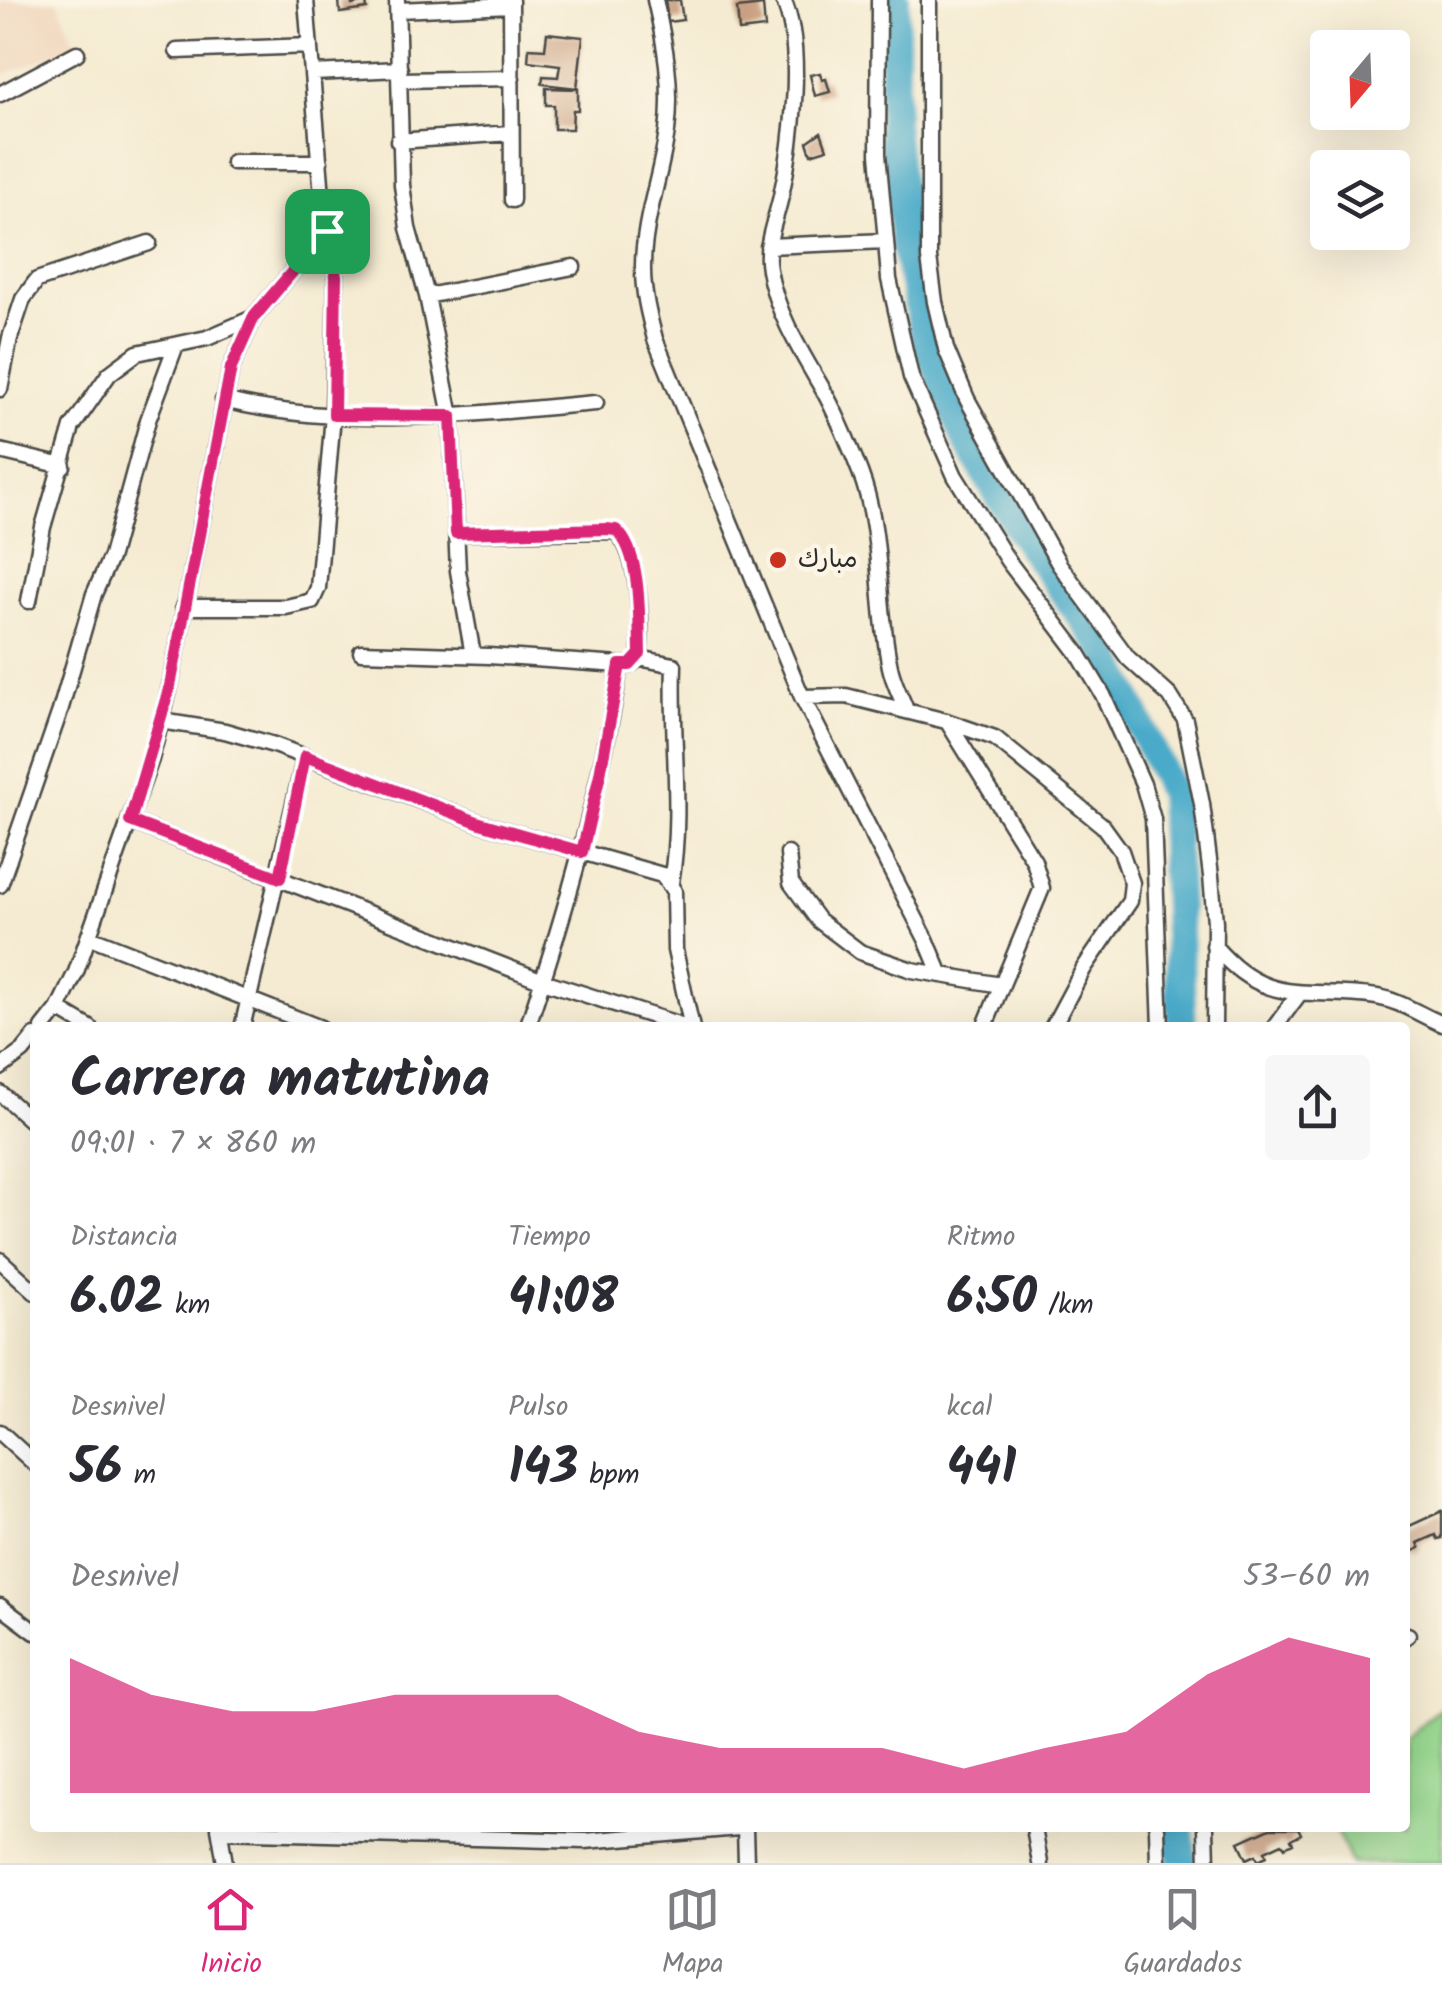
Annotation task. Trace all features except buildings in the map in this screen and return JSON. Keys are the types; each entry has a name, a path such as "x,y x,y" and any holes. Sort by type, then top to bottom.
{"street":[{"path":"183,606 286,607 305,604 316,596 334,415 336,276 327,231 306,0"},
{"path":"656,0 666,51 668,111 642,266 654,338 802,697 941,975"},
{"path":"784,0 792,17 797,68 782,193 768,246 768,270 778,304 860,473 877,531 890,668 906,710"},
{"path":"878,0 878,154 889,279 911,377 955,476 1008,561 1078,654 1102,695 1143,784 1153,819 1161,1022"},
{"path":"929,0 930,258 946,349 967,399 1059,564 1128,658 1170,696 1185,720 1202,804 1214,946 1214,1022"},
{"path":"473,655 458,571 451,416 427,296 408,228 398,141 397,5 511,3 512,200"},
{"path":"177,51 310,46"},
{"path":"0,94 76,53"},
{"path":"313,72 512,78"},
{"path":"398,141 511,134"},
{"path":"233,162 320,162"},
{"path":"47,1022 58,1008 90,937 162,721 231,368 254,317 327,231"},
{"path":"768,246 886,241"},
{"path":"0,389 10,338 24,298 36,280 149,243"},
{"path":"427,296 573,266"},
{"path":"29,600 43,527 72,427 109,374 138,353 207,338 254,317"},
{"path":"0,885 60,711 94,594 111,556 148,420 176,345"},
{"path":"224,400 276,411 451,416 596,403"},
{"path":"0,451 63,466"},
{"path":"456,533 616,530 628,545 635,575 639,658"},
{"path":"360,652 620,665 630,665 639,658 674,665 677,846 671,883 676,903 675,950 690,1022"},
{"path":"529,1022 582,852 620,665"},
{"path":"802,697 846,696 946,720 995,738 1103,826 1121,851 1132,883 1130,901 1084,968 1055,1022"},
{"path":"946,720 1034,861 1042,888 986,1022"},
{"path":"162,721 225,731 305,756 480,823 662,874 671,883"},
{"path":"244,1022 280,878 305,756"},
{"path":"130,821 543,981 672,1022"},
{"path":"788,854 792,883 818,920 860,952 912,970 1001,985"},
{"path":"90,937 307,1022"},
{"path":"1214,946 1250,980 1271,989 1380,998 1412,1008 1442,1024"},
{"path":"1278,1022 1299,994"},
{"path":"58,1008 80,1022"},
{"path":"0,1068 30,1041"},
{"path":"0,1093 30,1120"},
{"path":"0,1260 30,1287"},
{"path":"0,1432 30,1459"},
{"path":"0,1606 30,1628"},
{"path":"220,1832 225,1863"},
{"path":"310,1832 585,1841 694,1832"},
{"path":"742,1832 746,1863"},
{"path":"1035,1832 1040,1863"},
{"path":"1157,1832 1158,1863"},
{"path":"1206,1832 1208,1863"}],"shaded area":[{"path":"0,0 57,0 77,46 0,76"}],"green space":[{"path":"1442,1706 1442,1863 1351,1863 1337,1832 1410,1832 1410,1735"}],"waterway":[{"path":"895,0 893,132 905,244 927,345 966,439 1022,535 1105,649 1172,793 1182,1022"},
{"path":"1179,1832 1182,1863"}],"place":[{"name":"مبارك","path":"778,560"}],"route":[{"path":"327,231 336,276 334,415 451,416 456,533 606,529 616,530 628,545 635,575 640,654 636,662 620,665 582,852 480,823 305,756 280,878 130,821 170,686 231,368 254,317 327,231"}]}
